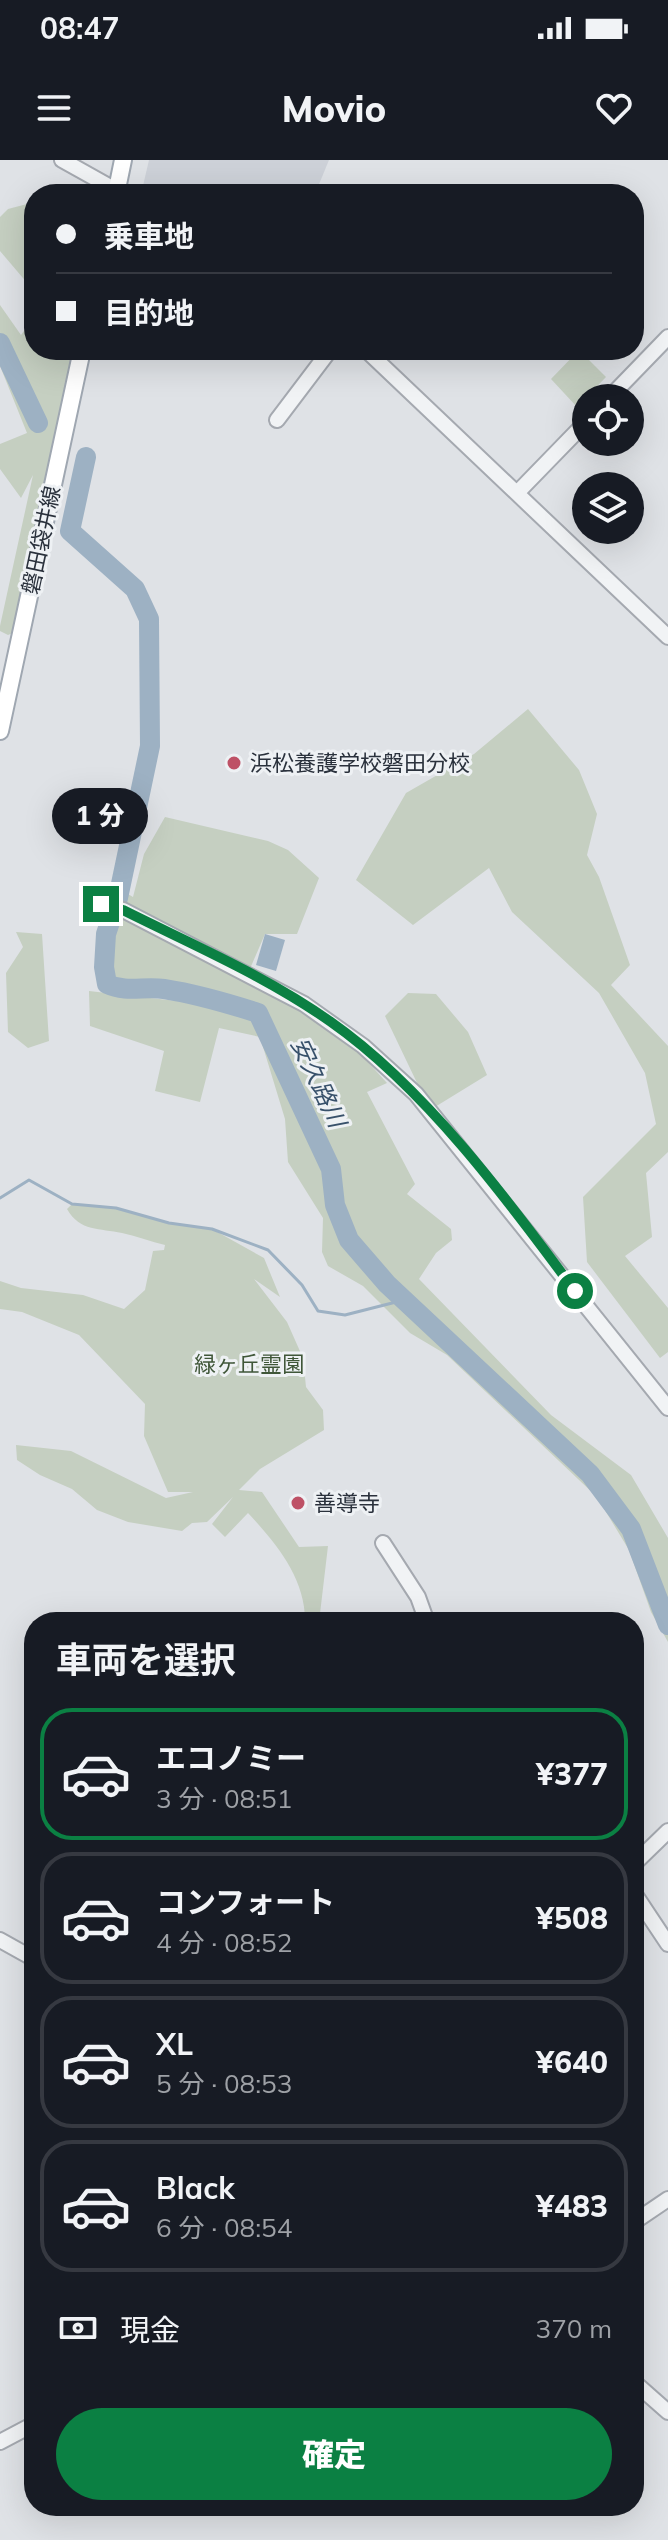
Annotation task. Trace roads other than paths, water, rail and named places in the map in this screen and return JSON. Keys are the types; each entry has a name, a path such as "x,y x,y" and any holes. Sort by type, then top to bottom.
{"main road":[{"path":"120,184 123,160"},
{"name":"磐田袋井線","path":"0,731 80,360"}],"street":[{"path":"62,160 103,184"},
{"path":"623,384 668,337"},
{"path":"277,420 322,360"},
{"path":"377,360 668,637"},
{"path":"517,493 572,436"},
{"path":"101,904 123,910 304,1004 363,1046 416,1094 668,1408"},
{"path":"383,1543 418,1597 423,1612"},
{"path":"644,1854 668,1831"},
{"path":"644,1908 668,1944"},
{"path":"0,1940 24,1953"},
{"path":"644,2215 668,2199"},
{"path":"644,2391 668,2412"},
{"path":"0,2442 24,2429"}],"water":[{"path":"265,934 285,940 276,971 256,965"}],"waterway":[{"name":"安久路川","path":"0,343 38,423"},
{"name":"安久路川","path":"86,457 70,531 135,589 149,619 150,746 118,898 106,934 104,967 107,984 121,988 176,991 258,1013 331,1169 335,1205 349,1240 387,1284 590,1474 631,1529 668,1625"},
{"path":"0,1198 29,1180 72,1204 116,1208 169,1223 212,1229 268,1250 302,1285 318,1311 345,1315 404,1300"}],"place":[{"name":"浜松養護学校磐田分校","path":"234,763"},
{"name":"善導寺","path":"298,1503"}],"park label":[{"name":"緑ヶ丘霊園","path":"249,1364"}]}
